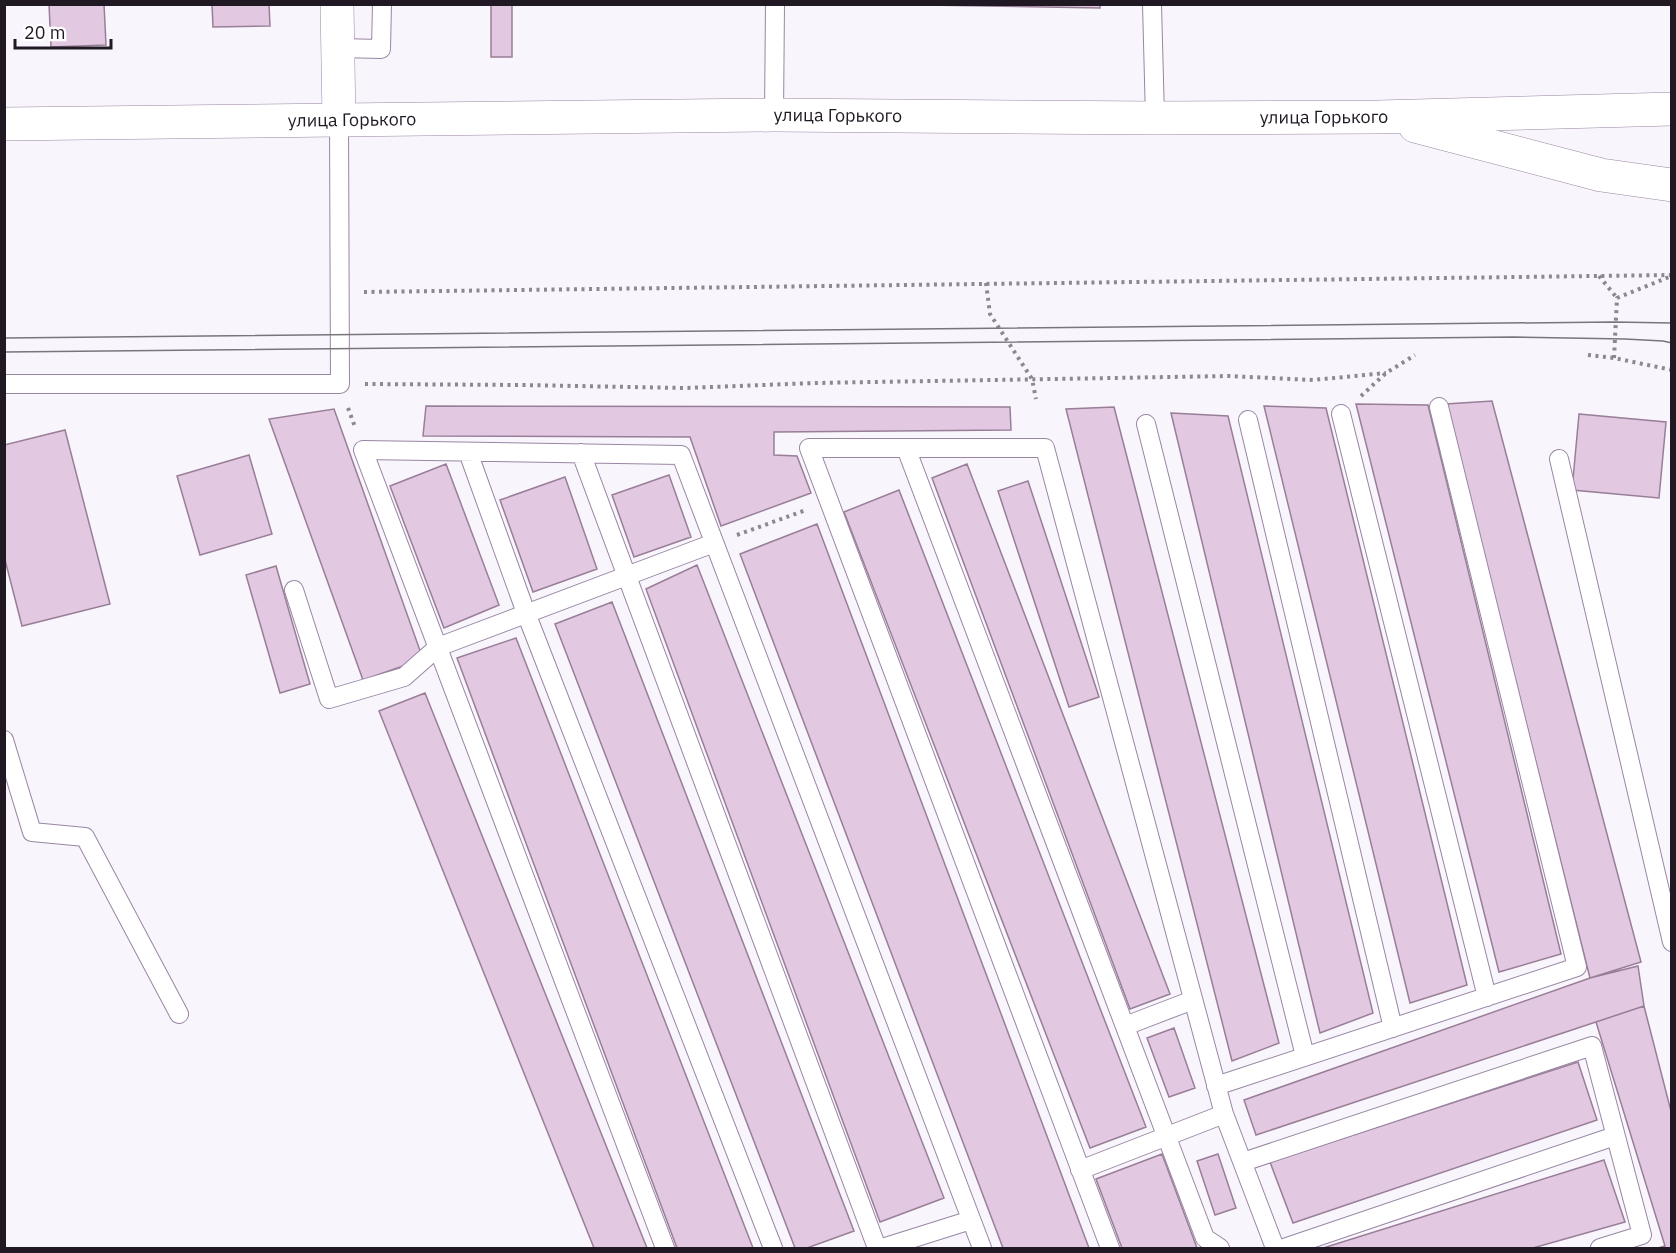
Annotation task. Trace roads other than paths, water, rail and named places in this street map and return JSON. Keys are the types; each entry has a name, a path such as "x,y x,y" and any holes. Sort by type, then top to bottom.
{"street":[{"path":"337,4 339,120"},
{"name":"улица Горького","path":"4,124 774,115 1378,117 1671,110"},
{"path":"1378,117 1601,175 1671,185"}],"lane":[{"path":"338,48 381,50 382,4"},
{"path":"774,115 775,4"},
{"path":"1152,4 1155,118"},
{"path":"4,384 340,384 339,120"},
{"path":"1216,1086 1577,967 1439,407"},
{"path":"1341,414 1487,997"},
{"path":"1248,420 1393,1028"},
{"path":"1146,424 1305,1056"},
{"path":"1110,1248 809,448 1046,448 1224,1114 1275,1248"},
{"path":"906,448 1205,1238 1220,1248"},
{"path":"665,1248 363,450 681,455 982,1248"},
{"path":"468,452 526,613 773,1248"},
{"path":"582,453 877,1248"},
{"path":"1559,459 1671,942"},
{"path":"294,590 329,699 404,677 438,647 714,543"},
{"path":"4,740 32,832 86,837 179,1014"},
{"path":"1125,1026 1193,1000"},
{"path":"1243,1162 1592,1046 1642,1236 1600,1248"},
{"path":"1080,1170 1224,1114"},
{"path":"1284,1248 1615,1136"},
{"path":"882,1248 971,1220"}],"tram line":[{"path":"4,338 1672,323"},
{"path":"4,352 1514,337 1625,339 1672,343"}]}
